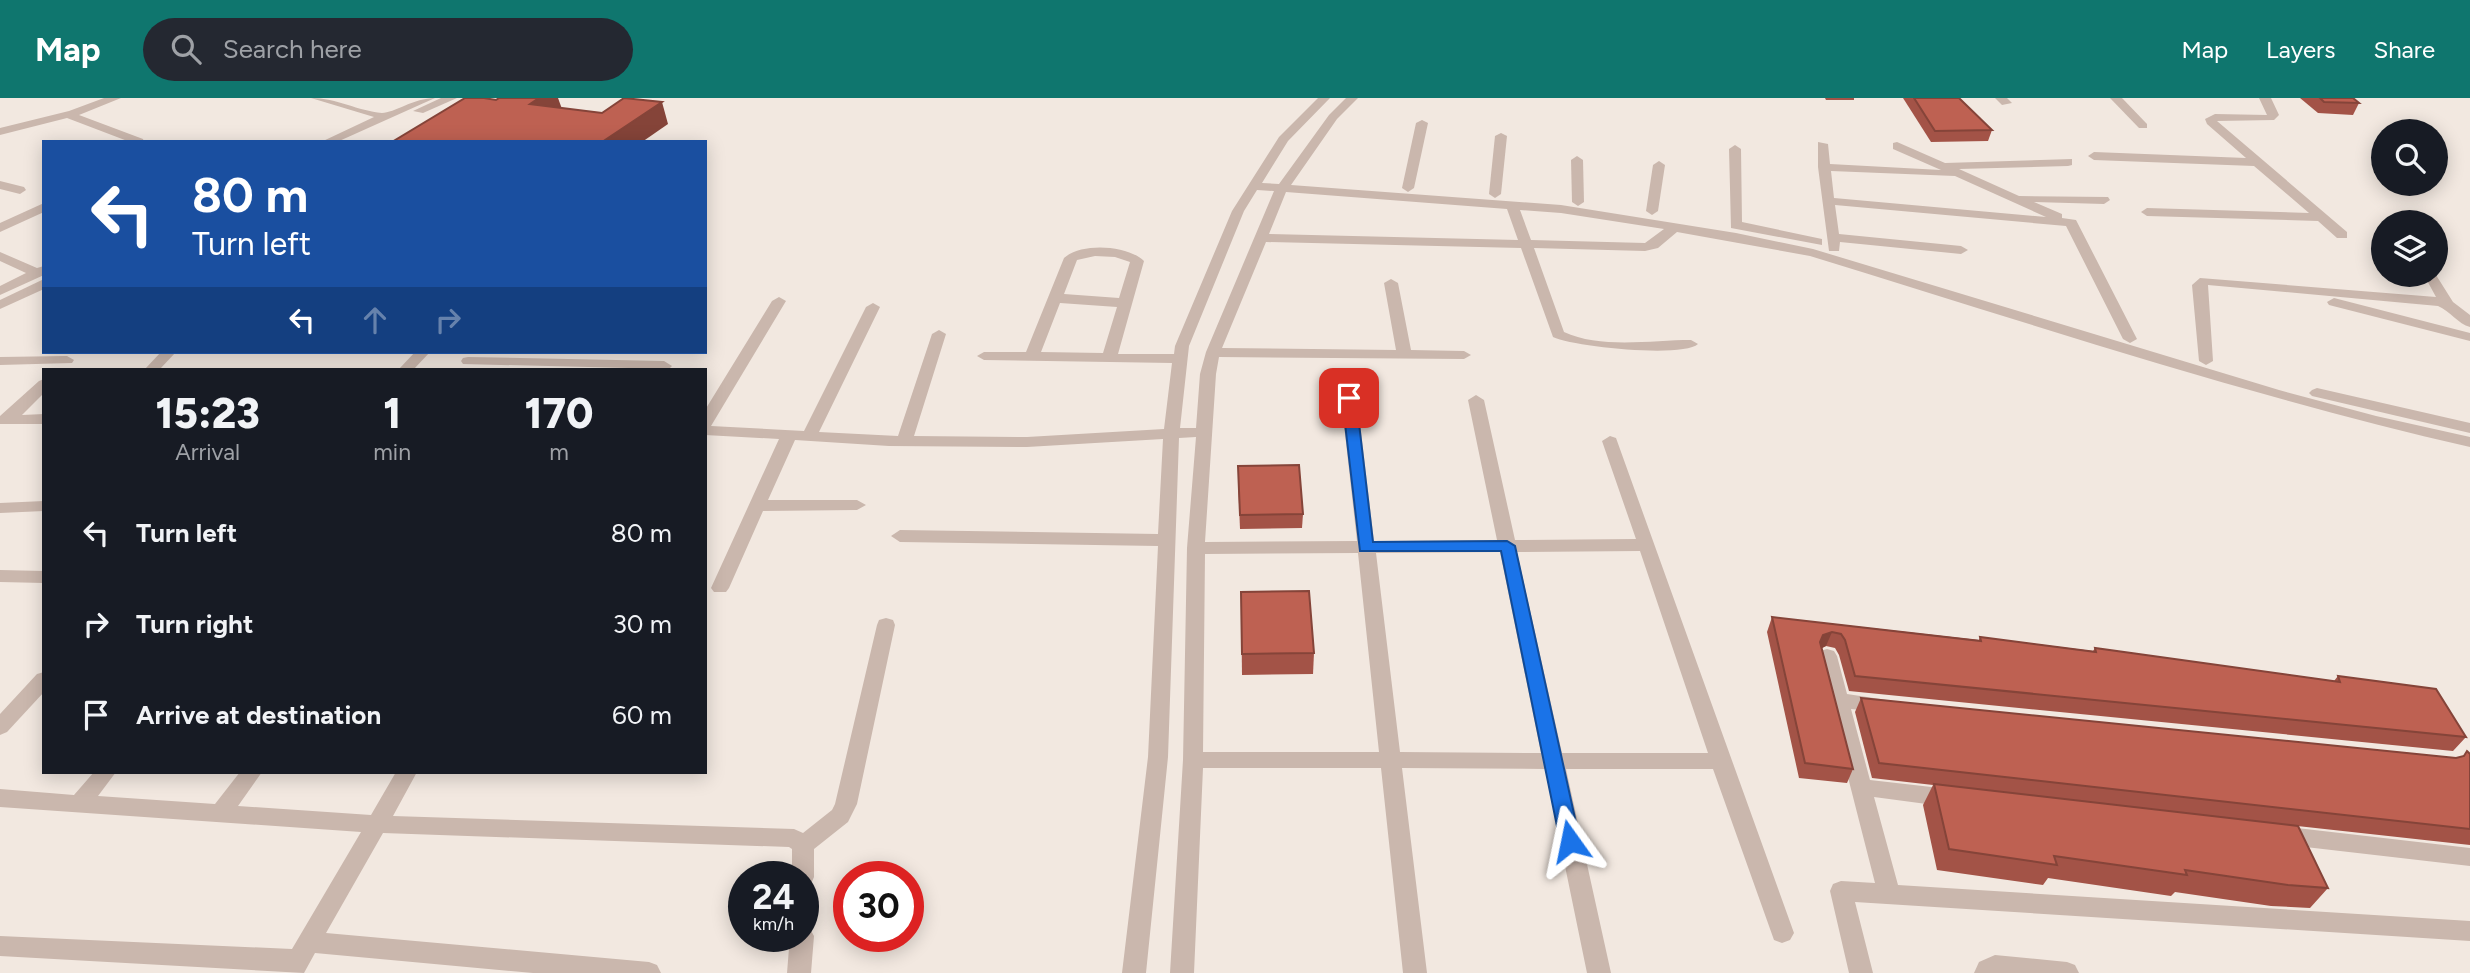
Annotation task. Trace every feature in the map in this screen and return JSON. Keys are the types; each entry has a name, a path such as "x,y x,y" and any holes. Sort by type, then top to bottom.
{"street":[{"path":"0,132 115,98"},
{"path":"320,98 385,117"},
{"path":"332,140 429,98"},
{"path":"355,140 451,98"},
{"path":"1134,973 1158,757 1171,434 1184,339 1233,219 1283,139 1324,98"},
{"path":"1182,973 1193,760 1196,548 1202,432 1213,352 1284,185 1333,117 1352,98"},
{"path":"2116,98 2143,126"},
{"path":"2265,98 2273,116 2270,118 2211,119 2342,235"},
{"path":"67,114 136,140"},
{"path":"1408,188 1422,123"},
{"path":"1494,194 1500,136"},
{"path":"1822,144 1834,247"},
{"path":"1897,146 2071,223 2130,339"},
{"path":"1735,149 1736,225"},
{"path":"2094,156 2258,162"},
{"path":"1577,160 1578,202"},
{"path":"1942,166 2068,162"},
{"path":"1652,211 1659,165"},
{"path":"1824,167 1963,175"},
{"path":"1256,182 1590,213 1834,247 1961,250"},
{"path":"0,185 20,190"},
{"path":"1284,185 1408,188 1494,194 1652,211 1736,225 1834,247 2130,339 2356,403 2470,428"},
{"path":"2013,198 2104,200"},
{"path":"1828,201 2071,223"},
{"path":"1512,205 1524,245 1558,334 1582,343 1691,344"},
{"path":"0,228 42,208"},
{"path":"2147,212 2321,217"},
{"path":"1260,238 1650,246 1675,226"},
{"path":"1834,247 2274,393 2373,420 2470,442"},
{"path":"1032,356 1072,258 1077,255 1123,255 1137,261 1109,358"},
{"path":"0,256 41,275"},
{"path":"0,291 41,275"},
{"path":"0,305 41,275"},
{"path":"2206,361 2201,282 2448,304"},
{"path":"1391,283 1404,354"},
{"path":"2437,287 2448,304 2470,323"},
{"path":"2287,290 2470,337"},
{"path":"1055,298 1125,303"},
{"path":"707,420 779,301"},
{"path":"809,437 873,307"},
{"path":"904,441 939,334"},
{"path":"1213,352 1464,355"},
{"path":"153,368 167,354"},
{"path":"407,368 421,354"},
{"path":"984,356 1181,359"},
{"path":"0,361 67,360"},
{"path":"468,361 664,366"},
{"path":"4,420 42,386"},
{"path":"1349,398 1415,973"},
{"path":"1476,400 1599,973"},
{"path":"4,420 42,419"},
{"path":"707,430 904,441 1027,442 1202,432"},
{"path":"720,588 789,436"},
{"path":"1610,441 1782,933"},
{"path":"757,506 857,505"},
{"path":"0,508 42,506"},
{"path":"900,536 1167,540"},
{"path":"1196,548 1647,545"},
{"path":"0,576 36,577"},
{"path":"803,845 840,816 846,804 886,625"},
{"path":"1827,656 1889,894"},
{"path":"0,726 42,681"},
{"path":"1838,700 1893,706"},
{"path":"1193,760 1721,761"},
{"path":"80,803 104,774"},
{"path":"222,811 250,774"},
{"path":"299,959 406,774"},
{"path":"1859,787 1970,800"},
{"path":"0,798 222,811 376,824 794,838 803,845"},
{"path":"2262,833 2470,857"},
{"path":"803,845 803,861"},
{"path":"1861,973 1841,891 2470,931"},
{"path":"0,946 649,973"},
{"path":"799,973 801,952"},
{"path":"1986,973 1995,966 2067,973"}],"building":[{"path":"465,98 539,98 530,104 602,113 624,98 662,102 605,140 395,140"},
{"path":"1914,98 1959,98 1992,130 1935,131"},
{"path":"2320,98 2353,98 2359,103 2324,102"},
{"path":"1299,465 1303,514 1240,515 1238,466"},
{"path":"1309,591 1314,653 1242,654 1241,592"},
{"path":"1772,617 1981,641 1980,637 2096,652 2095,648 2340,682 2338,676 2436,689 2466,737 1855,676 1845,640 1841,634 1832,632 1823,635 1820,642 1853,769 1805,763"},
{"path":"1861,698 2456,758 2464,756 2467,751 2470,754 2470,829 1879,763"},
{"path":"1934,784 2298,826 2328,888 2185,870 2187,875 2054,856 2057,865 1949,849"}],"route":[{"path":"1349,398 1366,547 1507,546 1570,841"}]}
